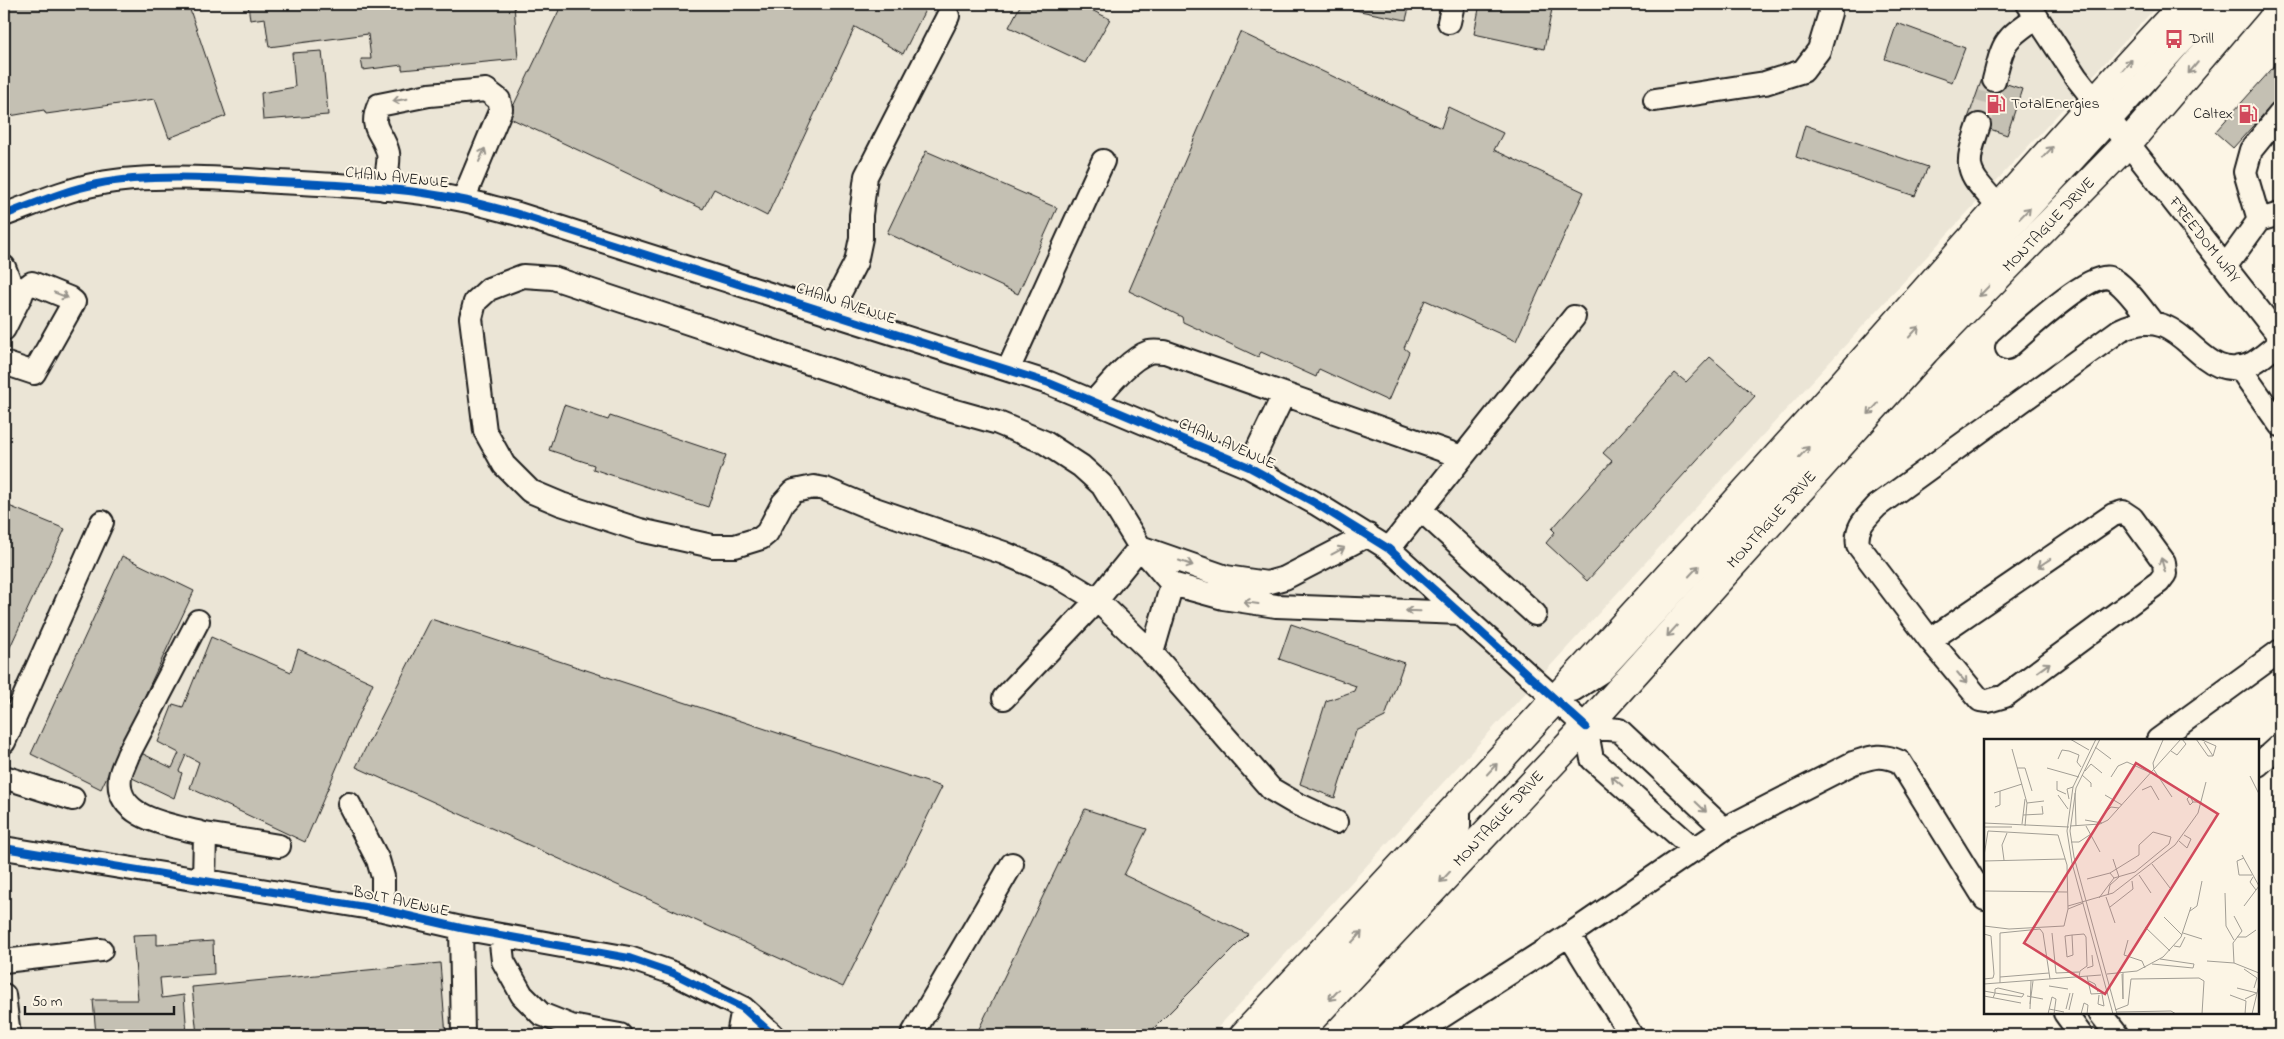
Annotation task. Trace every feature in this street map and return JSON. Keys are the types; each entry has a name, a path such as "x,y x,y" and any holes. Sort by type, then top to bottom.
{"main road":[{"path":"1244,1035 1557,700 1830,398 1998,206 2102,111 2184,4"},
{"name":"MONTAGUE DRIVE","path":"1296,1035 1586,727 1925,352 2128,143 2247,4"}],"street":[{"path":"1656,100 1765,82 1803,71 1820,50 1830,13 1829,4"},
{"path":"1557,700 1601,672 2102,111 2216,4"},
{"path":"1994,80 2003,47 2033,11"},
{"name":"FREEDOM WAY","path":"2033,11 2076,77 2280,337"},
{"path":"829,314 856,262 861,238 860,215 866,176 948,16"},
{"path":"384,189 389,155 385,144 375,128 374,115 379,105 429,95 486,90 499,100 501,109 463,200"},
{"path":"2259,220 2244,172 2251,150 2280,114"},
{"path":"1979,125 1970,152 1972,178 1998,206"},
{"path":"1008,370 1103,161"},
{"name":"CHAIN AVENUE","path":"4,215 63,193 97,184 141,180 224,179 384,189 463,200 518,214 1049,383 1249,467 1368,535 1389,549 1462,613 1586,727"},
{"path":"2225,266 2259,220 2280,214"},
{"path":"4,267 9,280 22,296"},
{"path":"1336,822 1295,803 1271,789 1152,653 1097,600 1059,577 1013,556 866,506 825,489 814,487 794,491 782,502 767,533 754,542 735,546 712,546 640,530 561,504 530,491 504,465 485,431 471,318 475,302 489,289 523,276 553,278 941,407 998,423 1044,442 1080,466 1102,485 1140,547 1172,584 1216,597 1259,604 1462,613"},
{"path":"2007,348 2065,299 2090,282 2102,278 2110,278 2118,283 2152,322"},
{"path":"4,330 24,289 32,284 69,298 74,302 34,373 4,363"},
{"path":"1389,549 1574,317"},
{"path":"1930,640 2113,515 2123,512 2132,518 2164,562 2165,574 2159,582 1997,700 1980,700 1930,640 1858,545 1856,535 1860,525 1878,506 2120,330 2134,324 2152,322 2164,325 2182,336 2203,357 2216,366 2239,367 2253,363 2280,342"},
{"path":"1094,402 1115,378 1140,357 1151,352 1165,352 1462,457"},
{"path":"2239,367 2280,425"},
{"path":"1249,467 1284,394"},
{"path":"1420,509 1534,614"},
{"path":"4,742 102,522"},
{"path":"1140,547 1226,577 1267,583 1285,578 1368,535"},
{"path":"1004,698 1097,600 1140,547"},
{"path":"1152,653 1172,584"},
{"path":"198,621 128,755 120,776 121,797 130,809 144,816 205,834 279,846"},
{"path":"2159,739 2280,651"},
{"path":"1695,850 1592,759 1586,727 1619,730 1724,829"},
{"path":"2259,764 2280,746"},
{"path":"1413,1035 1569,935 1724,829 1853,764 1873,757 1887,756 1900,762 1984,897"},
{"path":"4,777 73,799"},
{"path":"349,804 378,860 383,877 383,910"},
{"path":"1262,1035 1280,1019 1459,827 1459,805"},
{"path":"204,881 205,834"},
{"name":"BOLT AVENUE","path":"4,848 383,910 500,936 629,958 673,974 743,1008 773,1035"},
{"path":"912,1035 1012,864"},
{"path":"461,928 463,1035"},
{"path":"1569,935 1631,1035"},
{"path":"500,936 503,961 522,996 541,1014 571,1026 620,1035"},
{"path":"4,961 101,950"},
{"path":"4,995 9,1035"},
{"path":"738,1035 743,1008"},
{"path":"2066,1014 2081,1035"},
{"path":"2101,1014 2117,1035"}],"shaded area":[{"path":"4,4 2159,4 1211,1035 4,1035"}],"building":[{"path":"4,4 188,4 226,116 169,138 155,99 46,114 44,110 4,117"},
{"path":"248,4 514,4 518,59 402,70 402,65 363,70 361,59 371,59 368,34 269,47 265,18 250,20"},
{"path":"562,4 928,4 903,54 855,27 767,216 714,189 703,209 508,117"},
{"path":"1021,4 1079,4 1110,19 1085,63 1009,27"},
{"path":"1335,4 1410,4 1406,20 1334,6"},
{"path":"1480,4 1553,4 1544,49 1474,34"},
{"path":"1897,23 1965,48 1952,82 1885,59"},
{"path":"1240,32 1441,128 1448,107 1503,133 1494,150 1584,192 1516,341 1425,300 1404,348 1409,352 1388,401 1319,369 1316,377 1261,352 1258,357 1183,322 1182,317 1129,291"},
{"path":"322,51 328,115 263,120 261,93 295,87 292,53"},
{"name":"Caltex","path":"2280,60 2280,96 2233,148 2215,132"},
{"path":"1983,76 2022,89 2007,135 1967,121"},
{"path":"1805,125 1928,167 1915,196 1796,157"},
{"path":"926,151 1057,208 1018,294 887,233"},
{"path":"1710,357 1755,396 1587,581 1546,543 1555,532 1552,529 1612,461 1603,453 1675,373 1686,382"},
{"path":"564,405 608,420 610,416 726,455 708,507 593,469 594,465 549,450"},
{"path":"4,504 65,529 4,660"},
{"path":"122,556 194,591 101,789 31,754"},
{"path":"431,619 942,787 843,987 356,767"},
{"path":"1291,624 1404,663 1385,717 1356,731 1335,798 1300,784 1326,701 1354,691 1356,686 1279,659"},
{"path":"211,637 291,672 298,649 373,683 305,842 190,788 199,762 186,755 179,771 182,773 174,798 128,776 137,751 172,768 179,753 158,742 173,704 183,707"},
{"path":"1085,809 1147,829 1124,875 1248,934 1147,1035 976,1035"},
{"path":"157,934 157,945 213,941 214,974 160,978 162,998 184,995 187,1035 96,1035 93,1000 138,1000 133,935"},
{"path":"440,963 446,1035 197,1035 192,987"}],"tunnel":[{"path":"1979,125 1994,80"}],"cycle path":[{"path":"4,215 73,190 97,184 158,178 223,179 338,185 438,195 518,214 1049,383 1249,467 1315,503 1389,549 1586,727"},
{"path":"4,848 383,910 461,928 629,958 673,973 743,1008 773,1035"}],"place":[{"name":"Drill","path":"2174,39"},
{"name":"TotalEnergies","path":"1996,104"},
{"name":"Caltex","path":"2248,114"}]}
